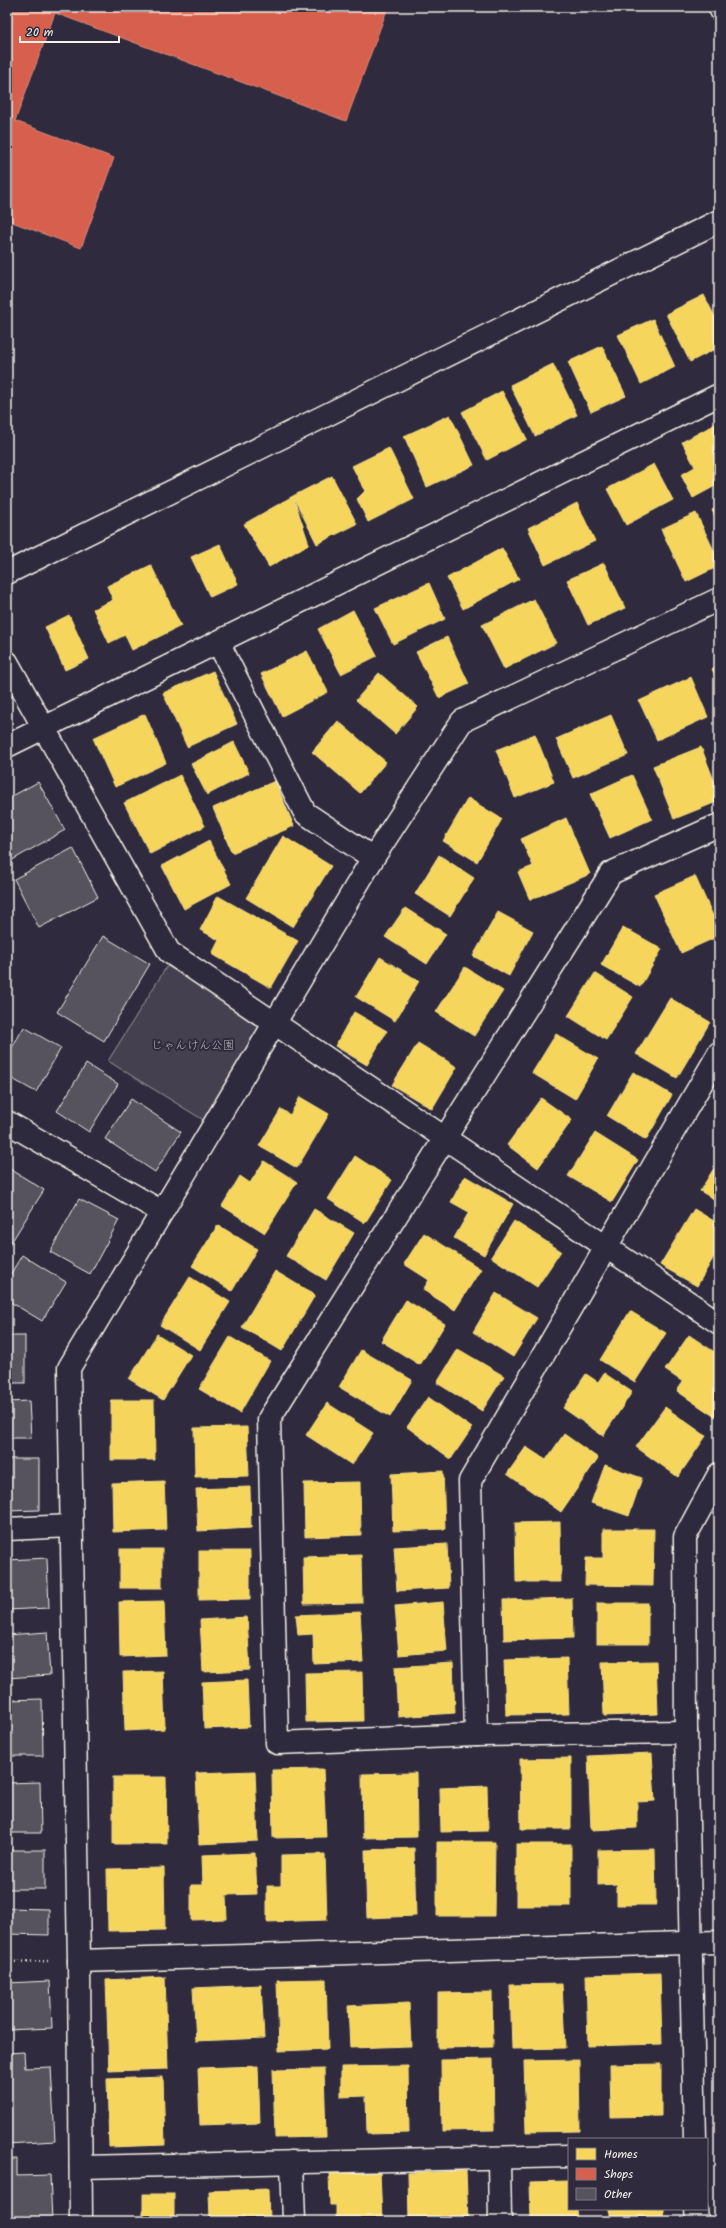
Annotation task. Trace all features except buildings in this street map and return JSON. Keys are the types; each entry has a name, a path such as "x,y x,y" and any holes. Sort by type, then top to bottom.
{"street":[{"path":"7,573 719,221"},
{"path":"7,746 719,395"},
{"path":"81,2221 79,1960 69,1368 373,858 462,721 719,599"},
{"path":"218,642 305,813 373,858"},
{"path":"7,662 169,952 719,1323"},
{"path":"686,1732 476,1735 277,1743 269,1419 611,873 719,825"},
{"path":"476,1735 470,1481 719,1053"},
{"path":"7,1122 162,1212"},
{"path":"695,2138 686,1732 685,1537 719,1474"},
{"path":"7,1529 71,1526"},
{"path":"79,1960 719,1942"},
{"path":"81,2167 498,2159 568,2156"},
{"path":"498,2159 500,2221"},
{"path":"292,2162 294,2221"},
{"path":"696,2210 696,2221"}],"lane":[{"path":"716,7 719,14"}],"path":[{"path":"7,1962 79,1960"}],"green space":[{"name":"じゃんけん公園","path":"167,966 274,1022 213,1126 108,1061"}]}
